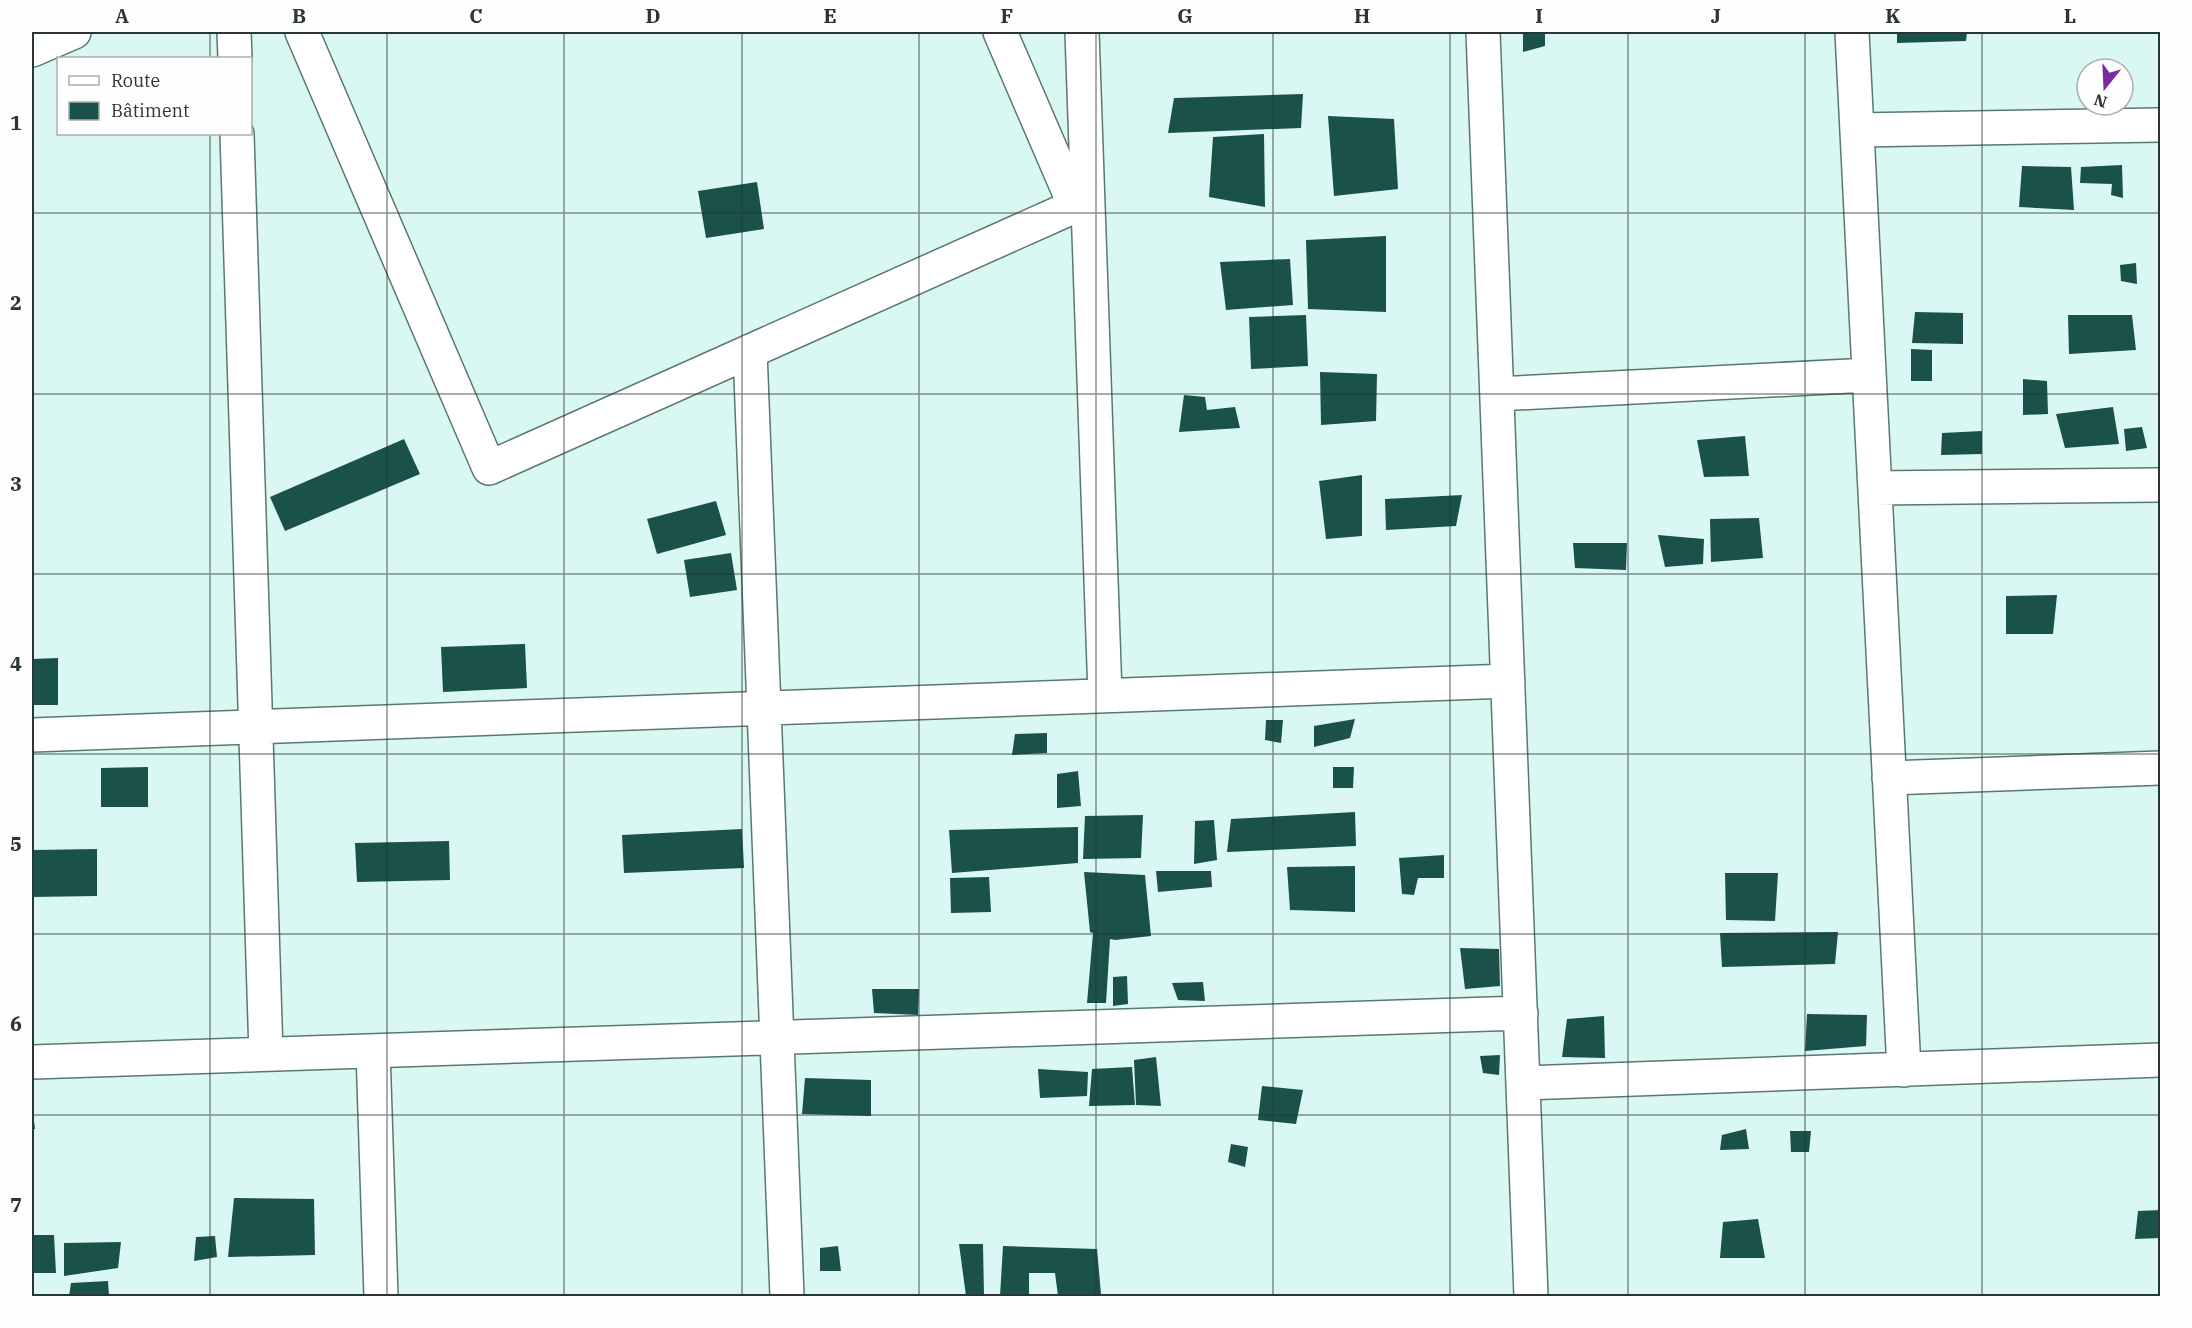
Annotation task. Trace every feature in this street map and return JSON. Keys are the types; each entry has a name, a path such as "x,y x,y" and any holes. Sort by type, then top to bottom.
{"street":[{"path":"32,50 74,32"},
{"path":"234,32 235,57"},
{"path":"302,32 489,468 1075,206 1000,32"},
{"path":"1082,32 1105,695"},
{"path":"1483,32 1531,1296"},
{"path":"1852,32 1904,1070"},
{"path":"1857,130 2160,125"},
{"path":"237,135 266,1054"},
{"path":"750,351 787,1296"},
{"path":"1497,394 1869,375"},
{"path":"1875,488 2160,485"},
{"path":"32,735 1508,681"},
{"path":"1889,778 2160,768"},
{"path":"32,1062 1521,1013"},
{"path":"373,1051 381,1296"},
{"path":"1524,1083 2160,1060"}],"building":[{"path":"1523,32 1545,32 1545,46 1523,52"},
{"path":"1897,32 1967,32 1966,41 1897,43"},
{"path":"1303,94 1301,128 1168,133 1174,98"},
{"path":"1328,116 1394,119 1398,189 1334,196"},
{"path":"1264,134 1265,207 1209,197 1213,137"},
{"path":"2122,165 2123,198 2111,195 2112,184 2080,183 2081,167"},
{"path":"2022,166 2071,167 2074,210 2019,207"},
{"path":"757,182 764,229 706,238 698,191"},
{"path":"1386,236 1386,312 1308,309 1306,240"},
{"path":"1290,259 1293,305 1226,310 1220,262"},
{"path":"2136,263 2137,284 2121,281 2120,265"},
{"path":"1915,312 1963,313 1963,344 1912,343"},
{"path":"1306,315 1308,366 1251,369 1249,317"},
{"path":"2068,315 2132,315 2136,350 2069,354"},
{"path":"1911,349 1932,350 1932,381 1911,381"},
{"path":"1320,372 1377,374 1376,421 1321,425"},
{"path":"2023,379 2047,381 2048,414 2023,415"},
{"path":"1184,395 1205,397 1207,410 1235,407 1240,428 1179,432"},
{"path":"2113,407 2119,444 2065,448 2056,414"},
{"path":"2142,427 2147,448 2126,451 2124,429"},
{"path":"1982,431 1982,454 1941,455 1942,433"},
{"path":"1745,436 1749,476 1704,477 1697,440"},
{"path":"404,439 420,474 285,531 270,497"},
{"path":"1362,475 1362,536 1326,539 1319,481"},
{"path":"1462,495 1456,526 1386,530 1385,499"},
{"path":"716,501 726,535 657,554 647,519"},
{"path":"1759,518 1763,558 1711,562 1710,519"},
{"path":"1658,535 1704,539 1703,564 1665,567"},
{"path":"1573,543 1627,543 1626,570 1575,568"},
{"path":"731,553 737,590 690,597 684,560"},
{"path":"2057,595 2053,634 2006,634 2006,596"},
{"path":"525,644 527,688 443,692 441,647"},
{"path":"58,658 58,705 32,705 32,659"},
{"path":"1355,719 1350,738 1314,747 1314,726"},
{"path":"1266,720 1283,720 1281,743 1265,740"},
{"path":"1047,733 1047,753 1012,755 1015,734"},
{"path":"148,767 148,807 101,807 101,768"},
{"path":"1333,767 1354,767 1353,788 1333,788"},
{"path":"1078,771 1081,806 1057,808 1057,774"},
{"path":"1355,812 1356,846 1227,852 1231,819"},
{"path":"1143,815 1141,858 1083,859 1085,816"},
{"path":"1214,820 1217,860 1194,864 1195,821"},
{"path":"1078,827 1078,863 952,873 949,830"},
{"path":"742,829 744,868 624,873 622,835"},
{"path":"449,841 450,880 357,882 355,843"},
{"path":"97,849 97,896 32,897 32,850"},
{"path":"1444,855 1444,878 1418,878 1414,895 1402,894 1399,858"},
{"path":"1355,866 1355,912 1290,910 1287,867"},
{"path":"1156,871 1211,871 1212,887 1158,892"},
{"path":"1084,872 1145,875 1151,936 1110,939 1106,1003 1087,1003 1093,933 1090,932"},
{"path":"1725,873 1778,873 1775,921 1726,920"},
{"path":"989,877 991,912 951,913 950,878"},
{"path":"1838,932 1835,964 1722,967 1720,933"},
{"path":"1460,948 1499,949 1500,986 1465,989"},
{"path":"1127,976 1128,1004 1113,1006 1113,977"},
{"path":"1203,982 1205,1001 1178,1000 1172,983"},
{"path":"872,989 919,989 918,1015 874,1013"},
{"path":"1807,1014 1867,1015 1866,1046 1805,1051"},
{"path":"1604,1016 1605,1058 1562,1057 1567,1019"},
{"path":"1500,1055 1499,1075 1483,1073 1480,1056"},
{"path":"1156,1057 1161,1106 1136,1105 1134,1060"},
{"path":"1132,1067 1135,1105 1089,1106 1092,1069"},
{"path":"1038,1069 1088,1072 1087,1096 1040,1098"},
{"path":"805,1078 871,1080 871,1116 802,1114"},
{"path":"1262,1086 1303,1090 1296,1124 1258,1120"},
{"path":"33,1113 35,1129 32,1129"},
{"path":"1746,1129 1749,1149 1720,1150 1722,1135"},
{"path":"1790,1131 1811,1131 1809,1152 1791,1152"},
{"path":"1231,1144 1248,1147 1245,1167 1228,1162"},
{"path":"234,1198 314,1199 315,1255 228,1257"},
{"path":"2160,1210 2160,1238 2135,1239 2138,1211"},
{"path":"1758,1219 1765,1258 1720,1258 1723,1222"},
{"path":"32,1235 54,1235 56,1273 32,1273"},
{"path":"215,1236 217,1257 194,1261 196,1237"},
{"path":"121,1242 118,1268 64,1276 64,1243"},
{"path":"959,1244 983,1244 984,1296 966,1296"},
{"path":"838,1246 841,1271 820,1271 820,1248"},
{"path":"1003,1246 1097,1249 1101,1294 1058,1296 1055,1273 1029,1273 1029,1296 1000,1296"},
{"path":"108,1281 109,1296 69,1296 71,1283"},
{"path":"240,1294 274,1294 274,1296 240,1296"}]}
